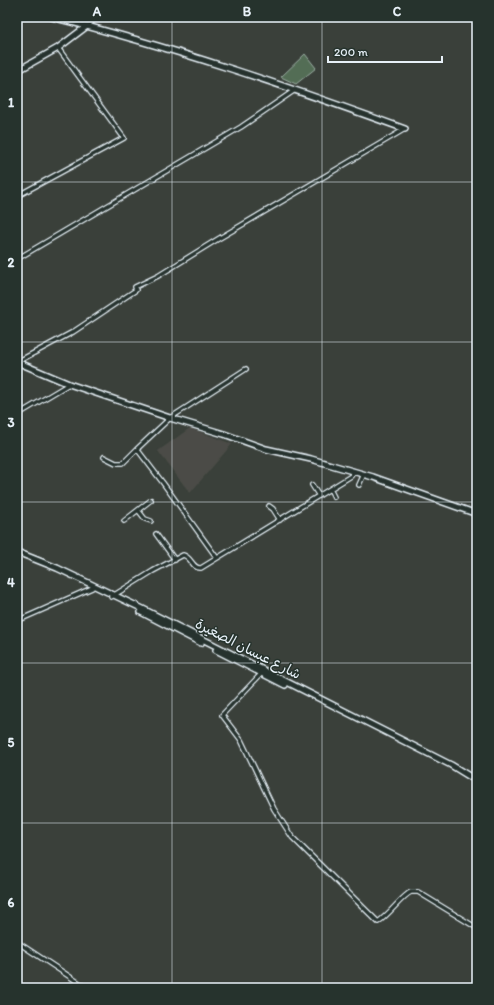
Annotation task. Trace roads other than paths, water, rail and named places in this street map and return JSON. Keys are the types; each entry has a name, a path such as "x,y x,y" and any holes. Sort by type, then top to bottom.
{"street":[{"path":"52,17 200,58 405,129"},
{"path":"17,71 58,48 97,17"},
{"path":"17,196 124,138 58,48"},
{"path":"17,259 241,126 295,90"},
{"path":"17,362 73,332 136,290 135,288 158,276 405,129"},
{"path":"17,362 68,384 170,418 224,434 266,449 311,459 364,474 477,514"},
{"path":"104,458 116,463 123,463 170,418 246,369"},
{"path":"17,415 68,384"},
{"path":"137,449 163,482 216,558"},
{"path":"113,596 153,571 181,556 186,556 194,567 200,568 351,476 354,471"},
{"path":"360,484 364,474"},
{"path":"312,485 318,496"},
{"path":"330,489 334,497"},
{"path":"124,521 151,500"},
{"path":"269,506 273,509 280,520"},
{"path":"138,510 145,519 151,521"},
{"path":"156,534 175,560"},
{"name":"شارع عبسان الصغيرة","path":"17,554 113,596 262,674 466,774"},
{"name":"شارع عبسان الصغيرة","path":"17,554 45,563 113,596 451,766 477,781"},
{"path":"17,621 92,588"},
{"path":"262,674 222,715 241,740 274,809 296,842 374,916 378,922 388,915 406,896 412,892 418,892 477,928"},
{"path":"17,942 87,988"}]}
